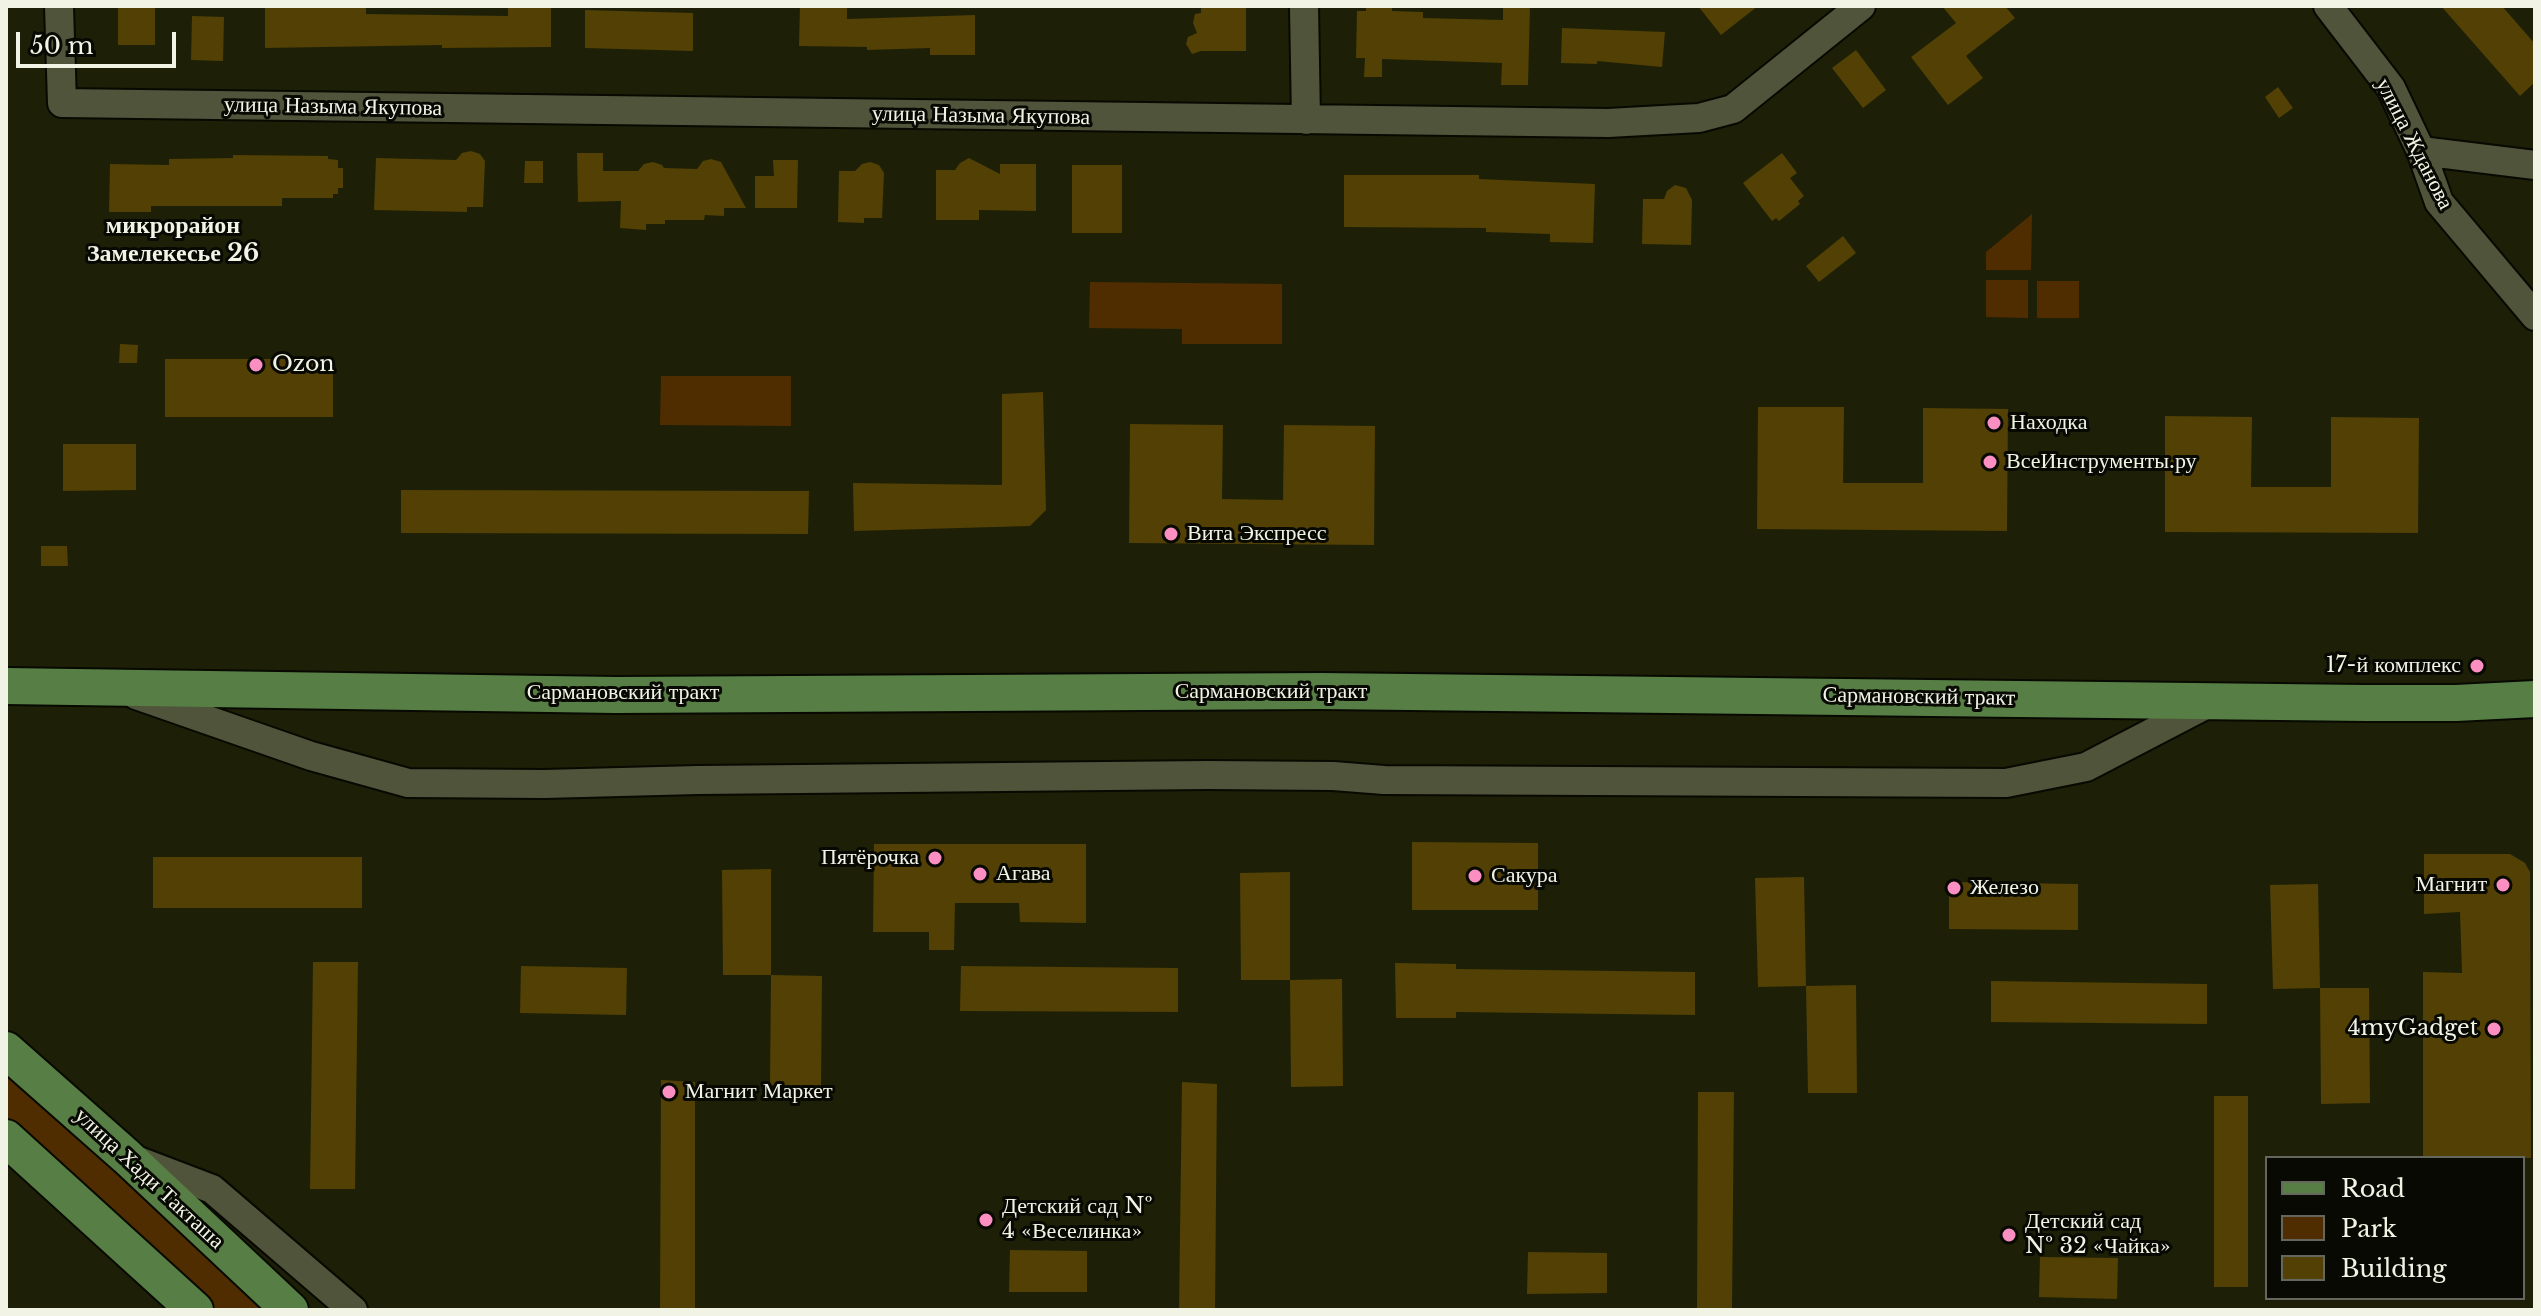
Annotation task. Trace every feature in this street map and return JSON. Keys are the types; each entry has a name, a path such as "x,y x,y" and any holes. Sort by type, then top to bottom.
{"main road":[{"name":"Сармановский тракт","path":"6,686 616,695 1322,691 2456,703 2535,699"},
{"name":"улица Хади Такташа","path":"6,1050 127,1157 290,1310"},
{"path":"6,1138 195,1310"}],"street":[{"name":"улица Назыма Якупова","path":"59,6 62,103 1608,123 1699,118 1733,109 1861,6"},
{"path":"1304,6 1306,120"},
{"name":"улица Жданова","path":"2328,6 2391,88 2421,151 2439,202 2535,316"},
{"path":"2421,151 2535,165"},
{"path":"113,687 311,756 408,783 544,784 1208,775 1333,776 1384,780 2006,783 2086,767 2213,701"},
{"path":"127,1157 212,1189 353,1310"}],"green space":[{"path":"2032,214 2031,270 1986,270 1986,252"},
{"path":"1986,280 2028,280 2028,318 1986,317"},
{"path":"2037,281 2079,281 2079,318 2037,318"},
{"path":"1090,282 1282,284 1282,344 1182,344 1182,329 1089,328"},
{"path":"661,376 791,376 791,426 660,425"},
{"path":"6,1072 267,1310 215,1310 6,1121"}],"building":[{"path":"118,6 155,6 155,45 118,45"},
{"path":"265,6 366,6 366,14 508,16 508,6 551,6 551,47 265,48"},
{"path":"800,6 847,6 847,19 975,15 975,55 930,55 930,48 867,50 867,47 799,46"},
{"path":"1201,6 1246,6 1246,51 1201,51 1192,54 1186,44 1188,37 1197,33 1193,23 1195,14 1201,13"},
{"path":"1366,6 1392,6 1392,11 1423,12 1423,18 1503,20 1503,6 1530,6 1528,85 1501,85 1502,63 1382,59 1382,77 1364,77 1365,58 1356,58 1357,11 1366,11"},
{"path":"1698,6 1758,6 1721,35"},
{"path":"1942,6 2005,6 2015,18 1966,56 1983,78 1948,105 1911,57 1956,23"},
{"path":"2441,6 2502,6 2535,44 2535,82 2520,96"},
{"path":"585,10 693,13 693,51 585,48"},
{"path":"192,16 224,17 223,61 191,60"},
{"path":"1562,28 1665,32 1662,67 1597,61 1597,64 1561,63"},
{"path":"1856,50 1886,90 1863,108 1832,68"},
{"path":"2278,87 2293,108 2279,118 2265,97"},
{"path":"471,151 480,154 485,161 483,207 467,207 467,212 374,210 376,158 456,160 462,153"},
{"path":"577,153 603,153 603,171 638,171 644,164 653,162 664,168 697,169 703,161 711,159 721,162 746,208 724,208 724,216 705,215 704,220 665,220 665,224 646,224 646,230 620,228 621,201 578,202"},
{"path":"1782,153 1797,173 1790,178 1804,196 1798,201 1800,204 1779,221 1776,218 1772,221 1743,183"},
{"path":"233,155 328,156 328,159 338,160 338,168 343,168 343,188 338,188 338,194 333,194 333,198 282,198 282,206 151,206 151,212 109,212 110,164 169,165 169,159 233,158"},
{"path":"969,158 1000,174 1000,164 1036,164 1036,211 979,210 979,220 936,220 936,170 955,170"},
{"path":"773,160 798,160 797,208 755,208 755,176 774,176"},
{"path":"525,161 543,161 543,183 524,183"},
{"path":"870,162 879,165 884,173 882,218 864,218 864,223 838,222 839,171 855,171 862,164"},
{"path":"1072,165 1122,165 1122,233 1072,233"},
{"path":"1344,175 1479,175 1479,179 1595,184 1593,243 1550,242 1550,234 1486,232 1486,228 1344,227"},
{"path":"1675,185 1686,188 1692,200 1691,245 1642,244 1643,199 1664,199 1667,191"},
{"path":"1843,236 1856,253 1819,282 1806,266"},
{"path":"120,344 138,345 137,363 119,363"},
{"path":"165,359 333,359 333,417 165,417"},
{"path":"1043,392 1046,510 1030,526 854,531 853,483 1002,485 1002,394"},
{"path":"1758,407 1844,407 1843,483 1923,483 1923,408 2008,409 2007,531 1757,529"},
{"path":"2165,416 2252,417 2251,487 2331,487 2331,417 2419,418 2418,533 2165,532"},
{"path":"1130,424 1223,425 1222,499 1283,500 1284,425 1375,426 1374,545 1129,543"},
{"path":"63,444 136,444 136,490 63,491"},
{"path":"401,490 809,491 808,534 401,533"},
{"path":"41,546 67,546 68,566 41,566"},
{"name":"Сакура","path":"1412,842 1538,843 1538,910 1412,910"},
{"name":"Агава","path":"874,844 1086,844 1086,923 1020,922 1019,903 955,903 954,950 929,950 929,932 873,932"},
{"path":"2424,854 2510,854 2525,863 2530,872 2531,1158 2423,1156 2423,972 2462,973 2460,912 2424,914"},
{"path":"153,857 362,857 362,908 153,908"},
{"path":"771,869 771,975 723,975 722,870"},
{"path":"1290,872 1290,980 1241,980 1240,873"},
{"path":"1804,877 1806,986 1758,987 1755,878"},
{"path":"1949,882 2078,884 2078,930 1949,929"},
{"path":"2318,884 2320,988 2273,989 2270,885"},
{"path":"313,962 358,962 355,1189 310,1189"},
{"path":"1395,963 1456,964 1456,969 1695,972 1695,1015 1456,1012 1456,1018 1396,1018"},
{"path":"521,966 627,968 626,1015 520,1013"},
{"path":"961,966 1178,968 1178,1012 960,1011"},
{"path":"771,975 822,976 821,1086 770,1085"},
{"path":"1342,979 1343,1086 1291,1087 1290,980"},
{"path":"1991,981 2207,984 2207,1024 1991,1022"},
{"path":"1856,985 1857,1093 1808,1093 1806,986"},
{"path":"2320,988 2369,988 2370,1103 2321,1104"},
{"path":"661,1080 695,1082 695,1310 660,1310"},
{"path":"1182,1082 1217,1084 1215,1310 1179,1310"},
{"path":"1698,1092 1734,1092 1732,1310 1697,1310"},
{"path":"2214,1096 2248,1096 2248,1287 2214,1287"},
{"path":"1010,1250 1087,1251 1087,1292 1009,1292"},
{"path":"1528,1252 1607,1253 1607,1293 1527,1294"},
{"path":"2040,1257 2118,1258 2117,1299 2039,1297"}],"place":[{"name":"Ozon","path":"256,365"},
{"name":"Находка","path":"1994,423"},
{"name":"ВсеИнструменты.ру","path":"1990,462"},
{"name":"Вита Экспресс","path":"1171,534"},
{"name":"17-й комплекс","path":"2477,666"},
{"name":"Пятёрочка","path":"935,858"},
{"name":"Агава","path":"980,874"},
{"name":"Сакура","path":"1475,876"},
{"name":"Магнит","path":"2503,885"},
{"name":"Железо","path":"1954,888"},
{"name":"4myGadget","path":"2494,1029"},
{"name":"Магнит Маркет","path":"669,1092"},
{"name":"Детский сад № 4 «Веселинка»","path":"986,1220"},
{"name":"Детский сад № 32 «Чайка»","path":"2009,1235"}],"district":[{"name":"микрорайон Замелекесье 26","path":"173,240"}]}
